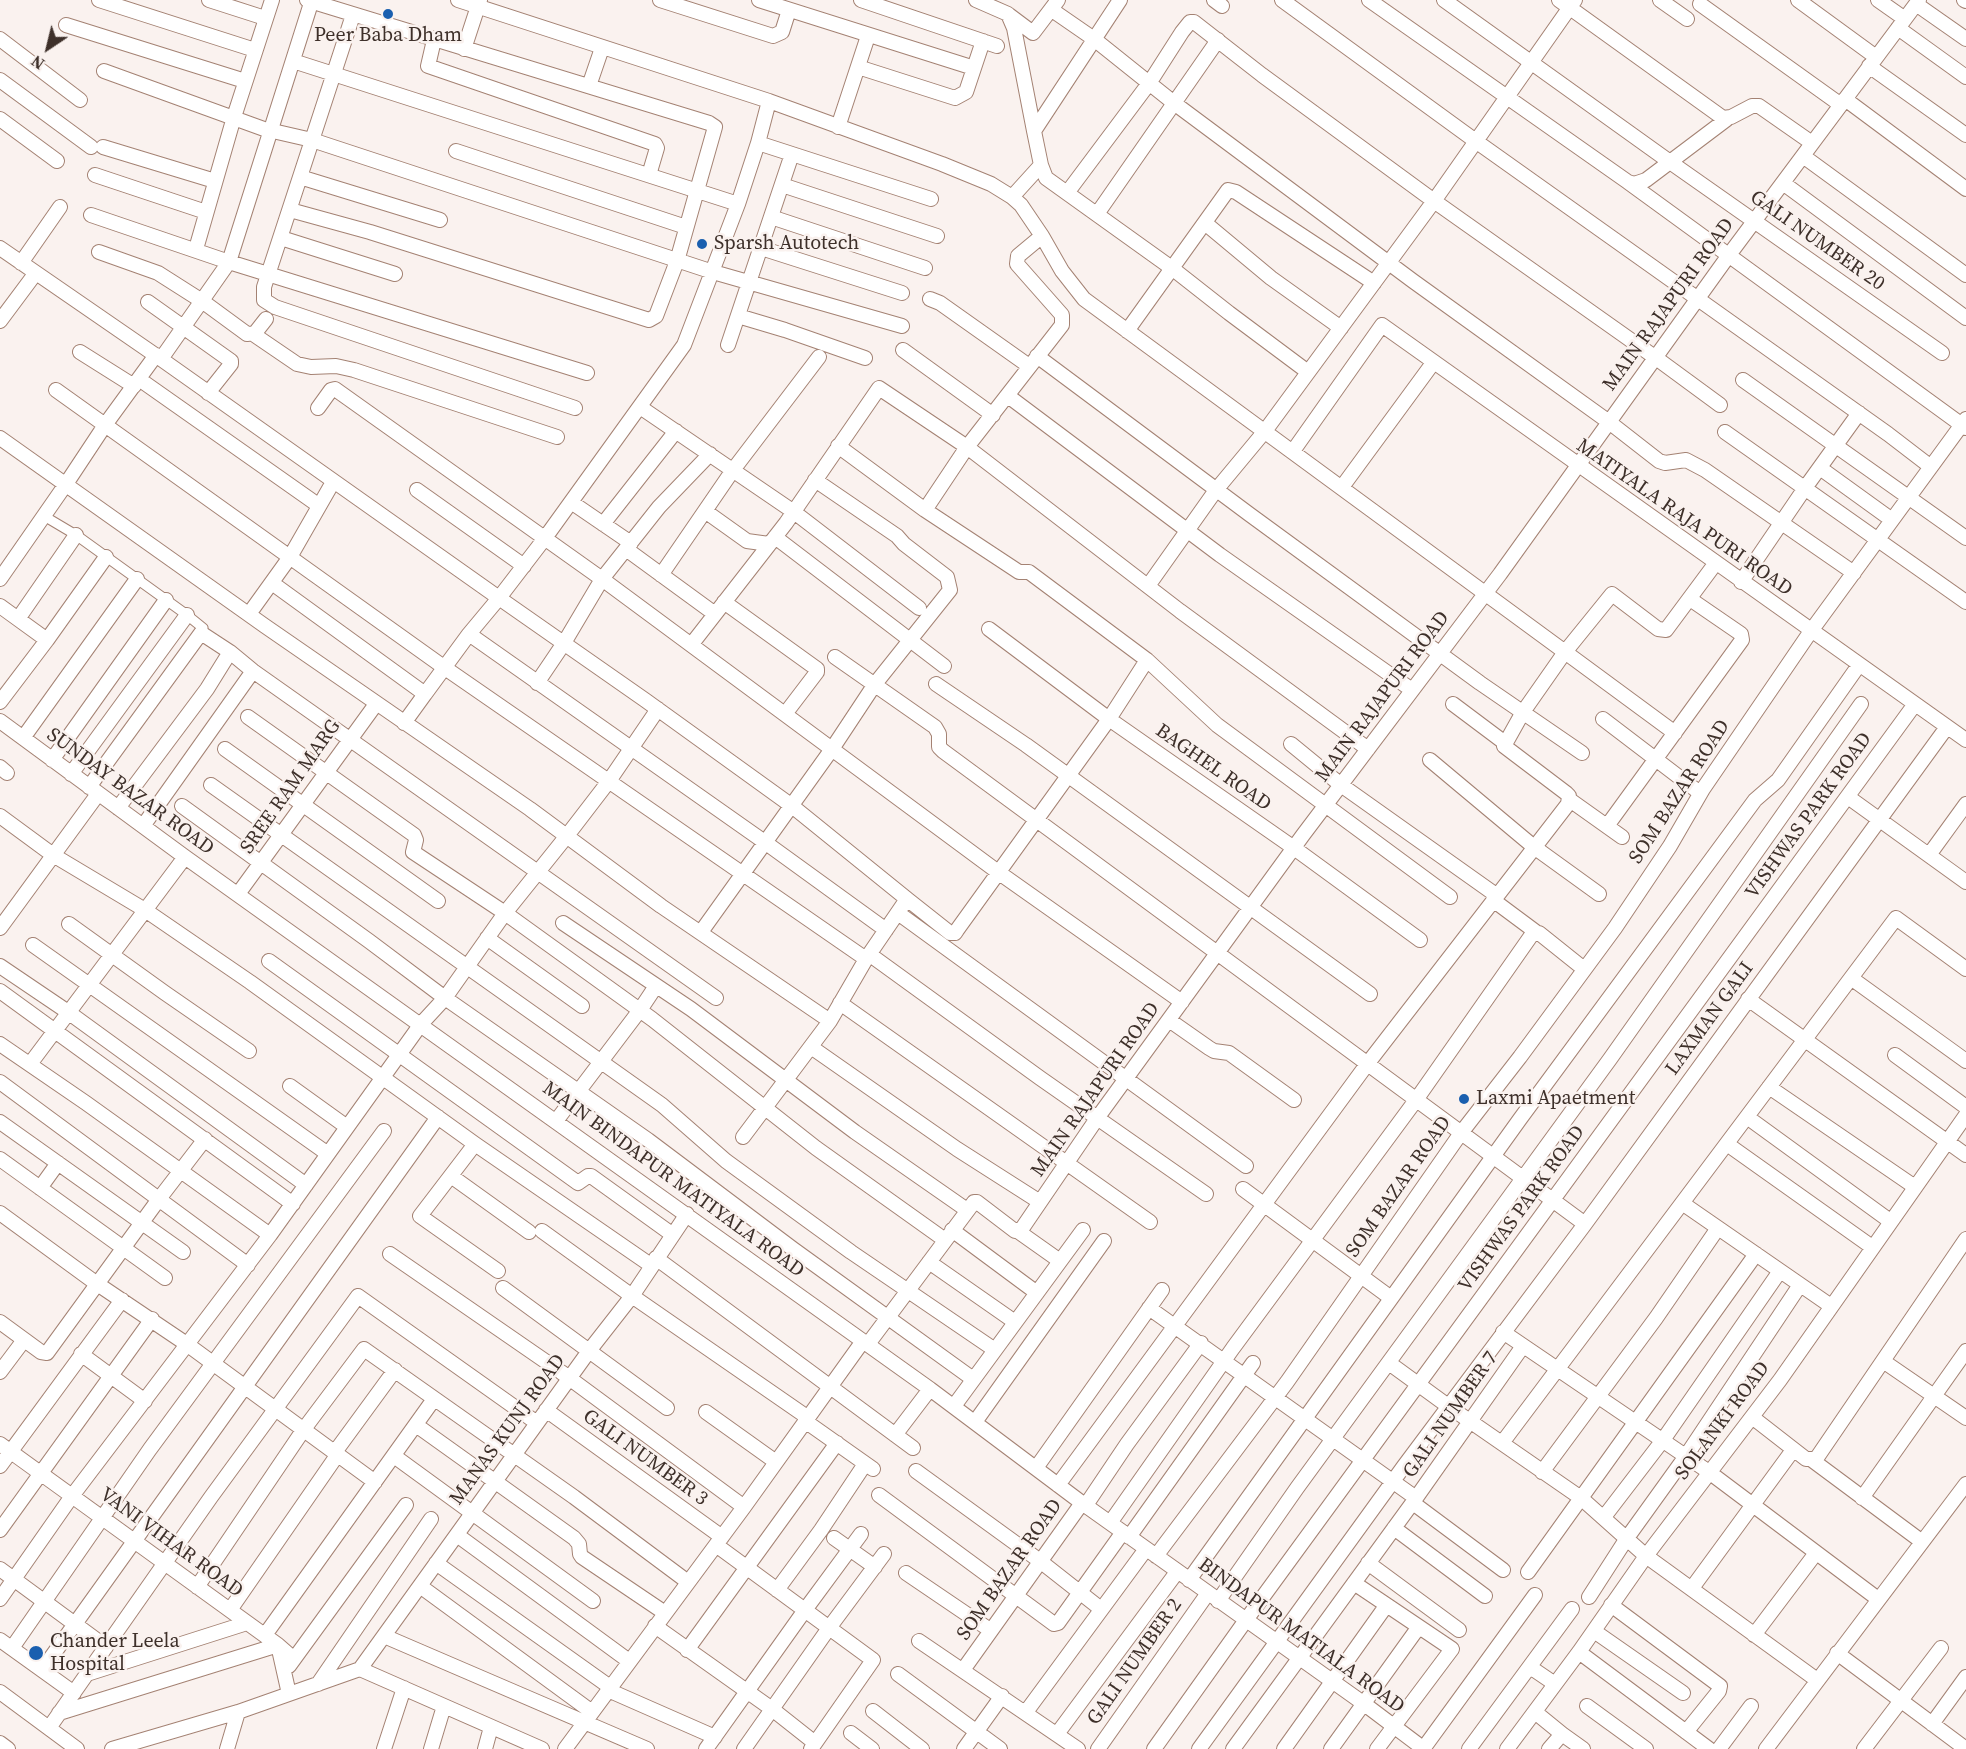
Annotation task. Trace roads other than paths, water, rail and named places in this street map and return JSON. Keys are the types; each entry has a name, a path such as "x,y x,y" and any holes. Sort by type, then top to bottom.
{"street":[{"path":"99,0 255,50"},
{"path":"209,0 265,18"},
{"path":"196,249 234,117 272,0"},
{"path":"0,579 105,425 183,327 229,262 310,0 713,124 715,131 677,261 656,316 652,319 644,319 370,232 290,210"},
{"path":"458,0 479,3 602,48 769,101 991,184 1021,205 1062,271 1084,299 1675,733"},
{"path":"660,0 773,36 782,32 789,10"},
{"path":"759,0 974,68"},
{"path":"861,0 997,46"},
{"path":"976,0 1008,14 1034,33 1055,5 1174,103 1659,461 1665,463 1686,460 1705,470 1854,573"},
{"path":"1034,131 1120,0"},
{"path":"1282,0 1931,467"},
{"path":"1369,0 1509,96 1965,424"},
{"name":"GALI NUMBER 20","path":"1444,0 1942,353"},
{"path":"1660,0 1687,19"},
{"path":"1798,0 1872,62 1966,135"},
{"path":"1878,0 1901,24 1966,77"},
{"path":"1917,2 1966,39"},
{"name":"MAIN RAJAPURI ROAD","path":"1019,1232 1098,1117 1250,908 1485,593 1729,255 1917,2"},
{"path":"464,49 479,3"},
{"path":"1148,585 1216,490 1265,431 1477,142 1532,63 1568,3 1719,116 1727,119"},
{"path":"1700,4 1966,189"},
{"path":"1008,14 1014,28 1041,165 1046,178 1173,269 1228,314 1308,372"},
{"path":"353,15 263,296 268,304 575,408"},
{"path":"1067,193 1191,22 1199,24 1434,201 1720,405"},
{"path":"66,25 245,81"},
{"path":"838,127 868,36"},
{"path":"0,39 80,100"},
{"path":"434,40 428,66 655,144 657,148 649,175"},
{"path":"1097,214 1218,40"},
{"path":"858,67 955,99 966,92 983,41"},
{"path":"589,86 602,48"},
{"path":"293,61 738,204"},
{"path":"104,71 271,131 312,140 677,261 902,326"},
{"path":"0,80 97,147 215,181"},
{"path":"404,723 469,634 545,538 684,345 738,204 769,101"},
{"path":"1629,182 1634,184 1646,180 1727,119 1752,106 1759,106 1812,143"},
{"path":"0,119 57,161"},
{"path":"758,143 931,199"},
{"path":"456,151 686,227"},
{"path":"728,345 792,154"},
{"path":"1803,156 1966,275"},
{"path":"1012,197 1041,165"},
{"path":"95,175 206,212"},
{"path":"300,177 440,220"},
{"path":"1783,183 1966,318"},
{"path":"782,185 937,236"},
{"path":"1127,331 1224,194 1231,190 1374,283"},
{"path":"21,263 60,207"},
{"path":"91,214 229,262 587,373"},
{"path":"771,217 925,268"},
{"path":"1205,223 1271,278 1341,328"},
{"path":"925,510 967,447 1060,329 1062,315 1023,272 1017,260 1022,252 1042,236"},
{"path":"280,238 396,274"},
{"path":"761,248 902,294"},
{"path":"0,250 158,357 658,709 792,806 952,933 955,933 1109,719 1147,660"},
{"path":"99,252 155,271 202,301 247,334 253,334 297,364 311,367 336,366 354,370 557,437"},
{"path":"0,321 35,274"},
{"path":"930,299 1033,361 1582,753"},
{"path":"148,302 231,361 208,393"},
{"path":"738,316 865,358"},
{"path":"253,334 266,319"},
{"name":"MATIYALA RAJA PURI ROAD","path":"1293,451 1382,325 1577,466 1966,740"},
{"path":"903,350 993,415"},
{"path":"80,352 137,382 318,505"},
{"path":"661,575 733,470 819,357"},
{"path":"1342,488 1433,363"},
{"path":"1743,380 1966,538"},
{"path":"691,645 794,512 879,388 967,447 1368,748"},
{"path":"318,408 329,392 335,389 602,579 999,872 1182,1002"},
{"path":"56,390 444,668 742,875 868,957 1206,1194"},
{"path":"1008,396 1220,555 1412,690"},
{"path":"640,407 794,512 919,608"},
{"path":"1741,582 1859,413"},
{"name":"SOM BAZAR ROAD","path":"963,1670 1040,1561 1084,1504 1151,1553 1275,1397 1461,1133 1615,928 1670,846 1700,794 1811,631 1965,424"},
{"path":"603,524 676,431"},
{"path":"1725,432 1966,602"},
{"path":"0,438 376,704 530,809 701,933 830,1021"},
{"path":"838,446 925,510 1019,572 1029,573 1147,660 1217,725 1450,897"},
{"path":"537,683 564,644 602,579 659,507 710,454"},
{"path":"1820,468 1892,520"},
{"path":"701,933 832,749 875,684 950,590 947,577 897,536 815,480"},
{"path":"249,614 290,557 333,482"},
{"path":"417,490 524,566"},
{"path":"571,502 603,524 661,575 715,614"},
{"path":"705,511 747,541 772,541 944,666"},
{"path":"0,928 53,855 93,790 203,628 76,535 44,516"},
{"path":"18,619 76,535"},
{"path":"0,702 106,557"},
{"path":"1622,837 1570,800 1566,793 1506,749 1505,743 1523,712 1565,652 1610,594 1614,594 1663,631 1670,627 1715,564"},
{"path":"23,738 137,579"},
{"path":"272,584 425,694"},
{"path":"1607,826 1743,637 1690,599"},
{"path":"52,760 166,600"},
{"path":"724,602 817,669 785,714"},
{"path":"0,606 47,640"},
{"path":"71,774 187,615"},
{"name":"BAGHEL ROAD","path":"989,629 1109,719 1294,848 1420,940"},
{"path":"201,633 716,998"},
{"path":"469,634 886,930"},
{"path":"118,808 207,689 230,652"},
{"path":"835,657 935,727 939,734 940,749 1585,1224"},
{"path":"1189,1580 1493,1157 1755,800 1778,780 1859,665"},
{"path":"143,826 253,672"},
{"path":"936,684 1068,776 1370,994"},
{"name":"SREE RAM MARG","path":"238,894 376,704"},
{"path":"1454,704 1505,743"},
{"name":"GALI NUMBER 2","path":"1098,1749 1210,1597 1389,1363 1610,1059 1861,704"},
{"name":"VISHWAS PARK ROAD","path":"1154,1749 1915,704"},
{"path":"0,1599 72,1496 293,1204 421,1024 445,998 504,913 609,781 658,709"},
{"path":"248,717 414,835 416,840 413,852 504,913 640,1010 765,1109 874,1191 948,1235 1037,1293"},
{"path":"1602,719 1700,794"},
{"name":"SUNDAY BAZAR ROAD","path":"0,721 238,894"},
{"name":"LAXMAN GALI","path":"1198,1749 1393,1481 1585,1224 1947,727"},
{"path":"1291,744 1341,785 1495,898 1584,969"},
{"path":"225,749 438,901"},
{"path":"1430,760 1534,847 1599,894"},
{"path":"211,785 663,1105 726,1161 755,1183 994,1350"},
{"path":"1848,797 1966,882"},
{"path":"1058,1485 1368,1063 1570,800"},
{"path":"1929,855 1966,804"},
{"path":"182,806 445,998 648,1140 793,1249 973,1379"},
{"path":"0,816 53,855 145,910 259,988 475,1144 654,1262 830,1386 913,1448"},
{"path":"30,1064 185,857"},
{"name":"MAIN BINDAPUR MATIYALA ROAD","path":"238,894 954,1406 1084,1504"},
{"path":"743,1137 830,1021 868,957 907,899"},
{"path":"898,912 1246,1166"},
{"path":"1502,1443 1896,918 1966,969"},
{"path":"563,923 656,986 967,1210"},
{"path":"69,924 249,1051"},
{"path":"1110,1523 1224,1362 1416,1100 1531,935 1536,932"},
{"path":"487,938 582,1006"},
{"path":"33,945 328,1154"},
{"path":"269,961 578,1183 591,1176 672,1235"},
{"path":"0,966 68,1012 306,1185"},
{"path":"1851,978 1966,1061"},
{"path":"556,1121 602,1062 656,986"},
{"path":"0,991 293,1204"},
{"path":"1749,999 1966,1155"},
{"path":"840,1003 1150,1222"},
{"path":"1169,1020 1214,1051 1229,1053 1294,1100"},
{"path":"0,1044 270,1235"},
{"path":"811,1047 957,1149 1040,1202"},
{"path":"1895,1055 1966,1107"},
{"path":"0,1082 248,1265"},
{"path":"290,1086 347,1127"},
{"path":"1769,1087 1915,1187"},
{"name":"SOLANKI ROAD","path":"1507,1749 1646,1556 1752,1417 1966,1115"},
{"path":"42,1670 438,1117"},
{"path":"1747,1117 1890,1221"},
{"path":"0,1122 183,1252"},
{"path":"74,1693 6,1644 44,1602 102,1517 384,1131"},
{"path":"0,1323 41,1352 47,1353 205,1139"},
{"path":"475,1144 420,1216 498,1271"},
{"path":"1727,1144 1872,1247"},
{"path":"0,1159 165,1278"},
{"path":"40,1188 58,1163"},
{"path":"451,1176 632,1296 806,1419 869,1467 777,1590"},
{"path":"1243,1189 1391,1298"},
{"path":"565,1749 744,1507 830,1386 888,1317 975,1201 1060,1261"},
{"path":"1682,1203 1831,1306"},
{"path":"0,1213 97,1284 152,1319 375,1482"},
{"name":"MANAS KUNJ ROAD","path":"360,1669 589,1351 632,1296 687,1214"},
{"path":"1542,1472 1599,1397 1718,1228"},
{"path":"954,1406 1083,1230"},
{"path":"1812,1460 1820,1455 1966,1239"},
{"path":"975,1422 1104,1241"},
{"path":"390,1254 569,1379 744,1507"},
{"path":"1528,1572 1756,1254"},
{"path":"928,1262 1016,1322"},
{"path":"1604,1517 1663,1440 1780,1271"},
{"path":"1589,1597 1800,1285"},
{"path":"503,1288 667,1408"},
{"path":"1036,1468 1162,1290"},
{"path":"49,1728 275,1408 358,1296 537,1423"},
{"path":"0,1466 5,1448 122,1300"},
{"path":"1149,1308 1393,1481 1414,1501 1503,1570"},
{"path":"0,1530 152,1319"},
{"path":"1503,1332 1523,1346"},
{"path":"0,1372 24,1340"},
{"path":"1084,1504 1201,1343"},
{"name":"GALI NUMBER 7","path":"1233,1749 1414,1501 1523,1346 1709,1472 1878,1599"},
{"path":"197,1587 304,1430 362,1350 366,1349 574,1497 688,1582"},
{"path":"1863,1498 1966,1351"},
{"path":"81,1354 145,1401"},
{"path":"1883,1361 1966,1418"},
{"path":"879,1495 1056,1624 1253,1363"},
{"path":"1389,1363 1448,1407 1581,1498 1646,1556 1817,1680"},
{"path":"230,1610 395,1370"},
{"path":"895,1435 930,1389"},
{"path":"264,1635 434,1399"},
{"name":"GALI NUMBER 3","path":"546,1410 719,1541 747,1568 873,1660 813,1746"},
{"path":"706,1412 776,1462"},
{"path":"1752,1417 1793,1450 1812,1460 1921,1541"},
{"path":"416,1425 574,1538 579,1544 582,1557 665,1612"},
{"path":"687,1650 837,1443"},
{"name":"VANI VIHAR ROAD","path":"5,1448 278,1645 294,1659"},
{"path":"1692,1588 1793,1450"},
{"path":"394,1456 593,1601"},
{"path":"916,1471 1040,1561 1101,1609"},
{"path":"1766,1749 1966,1484"},
{"path":"284,1672 406,1505"},
{"path":"318,1684 431,1519"},
{"path":"1394,1528 1485,1596"},
{"path":"436,1563 609,1689 710,1743 861,1534"},
{"path":"457,1535 630,1661"},
{"path":"834,1538 875,1568"},
{"path":"1026,1712 1101,1609 1151,1553"},
{"name":"BINDAPUR MATIALA ROAD","path":"1151,1553 1210,1597 1363,1703 1423,1749"},
{"path":"1754,1635 1816,1553"},
{"path":"744,1749 884,1554"},
{"path":"1368,1563 1459,1630"},
{"path":"0,1569 106,1647"},
{"path":"1058,1734 1177,1572"},
{"path":"906,1573 990,1630"},
{"path":"1354,1583 1452,1649 1377,1749"},
{"path":"420,1586 589,1717"},
{"path":"1423,1749 1535,1595"},
{"path":"1611,1605 1720,1686 1719,1691 1686,1732"},
{"path":"1284,1749 1386,1606"},
{"path":"1469,1749 1572,1609"},
{"path":"87,1674 247,1623"},
{"path":"655,1626 772,1709 813,1746"},
{"path":"1330,1749 1418,1628"},
{"path":"1594,1630 1683,1693"},
{"path":"384,1636 589,1717 647,1749"},
{"path":"919,1641 1078,1749"},
{"path":"59,1713 278,1645 289,1694"},
{"path":"1864,1749 1941,1648"},
{"path":"1579,1652 1709,1749"},
{"path":"1837,1653 1932,1724 1964,1744"},
{"path":"1530,1667 1555,1684"},
{"path":"112,1749 238,1712 360,1669 491,1727 518,1744 542,1749"},
{"path":"898,1674 1000,1749"},
{"path":"1932,1724 1966,1677"},
{"path":"384,1749 404,1688"},
{"path":"0,1692 77,1749"},
{"path":"964,1749 1002,1696"},
{"path":"431,1749 444,1706"},
{"path":"1587,1706 1646,1749"},
{"path":"1719,1749 1751,1706"},
{"path":"873,1711 922,1749"},
{"path":"227,1749 238,1712"},
{"path":"1535,1712 1583,1749"},
{"path":"485,1749 491,1727"},
{"path":"851,1733 872,1749"},
{"path":"1550,1749 1562,1734"},
{"path":"0,1743 8,1749"}],"place":[{"name":"Peer Baba Dham","path":"388,14"},
{"name":"Sparsh Autotech","path":"702,244"},
{"name":"Laxmi Apaetment","path":"1464,1099"},
{"name":"Chander Leela Hospital","path":"36,1653"}]}
